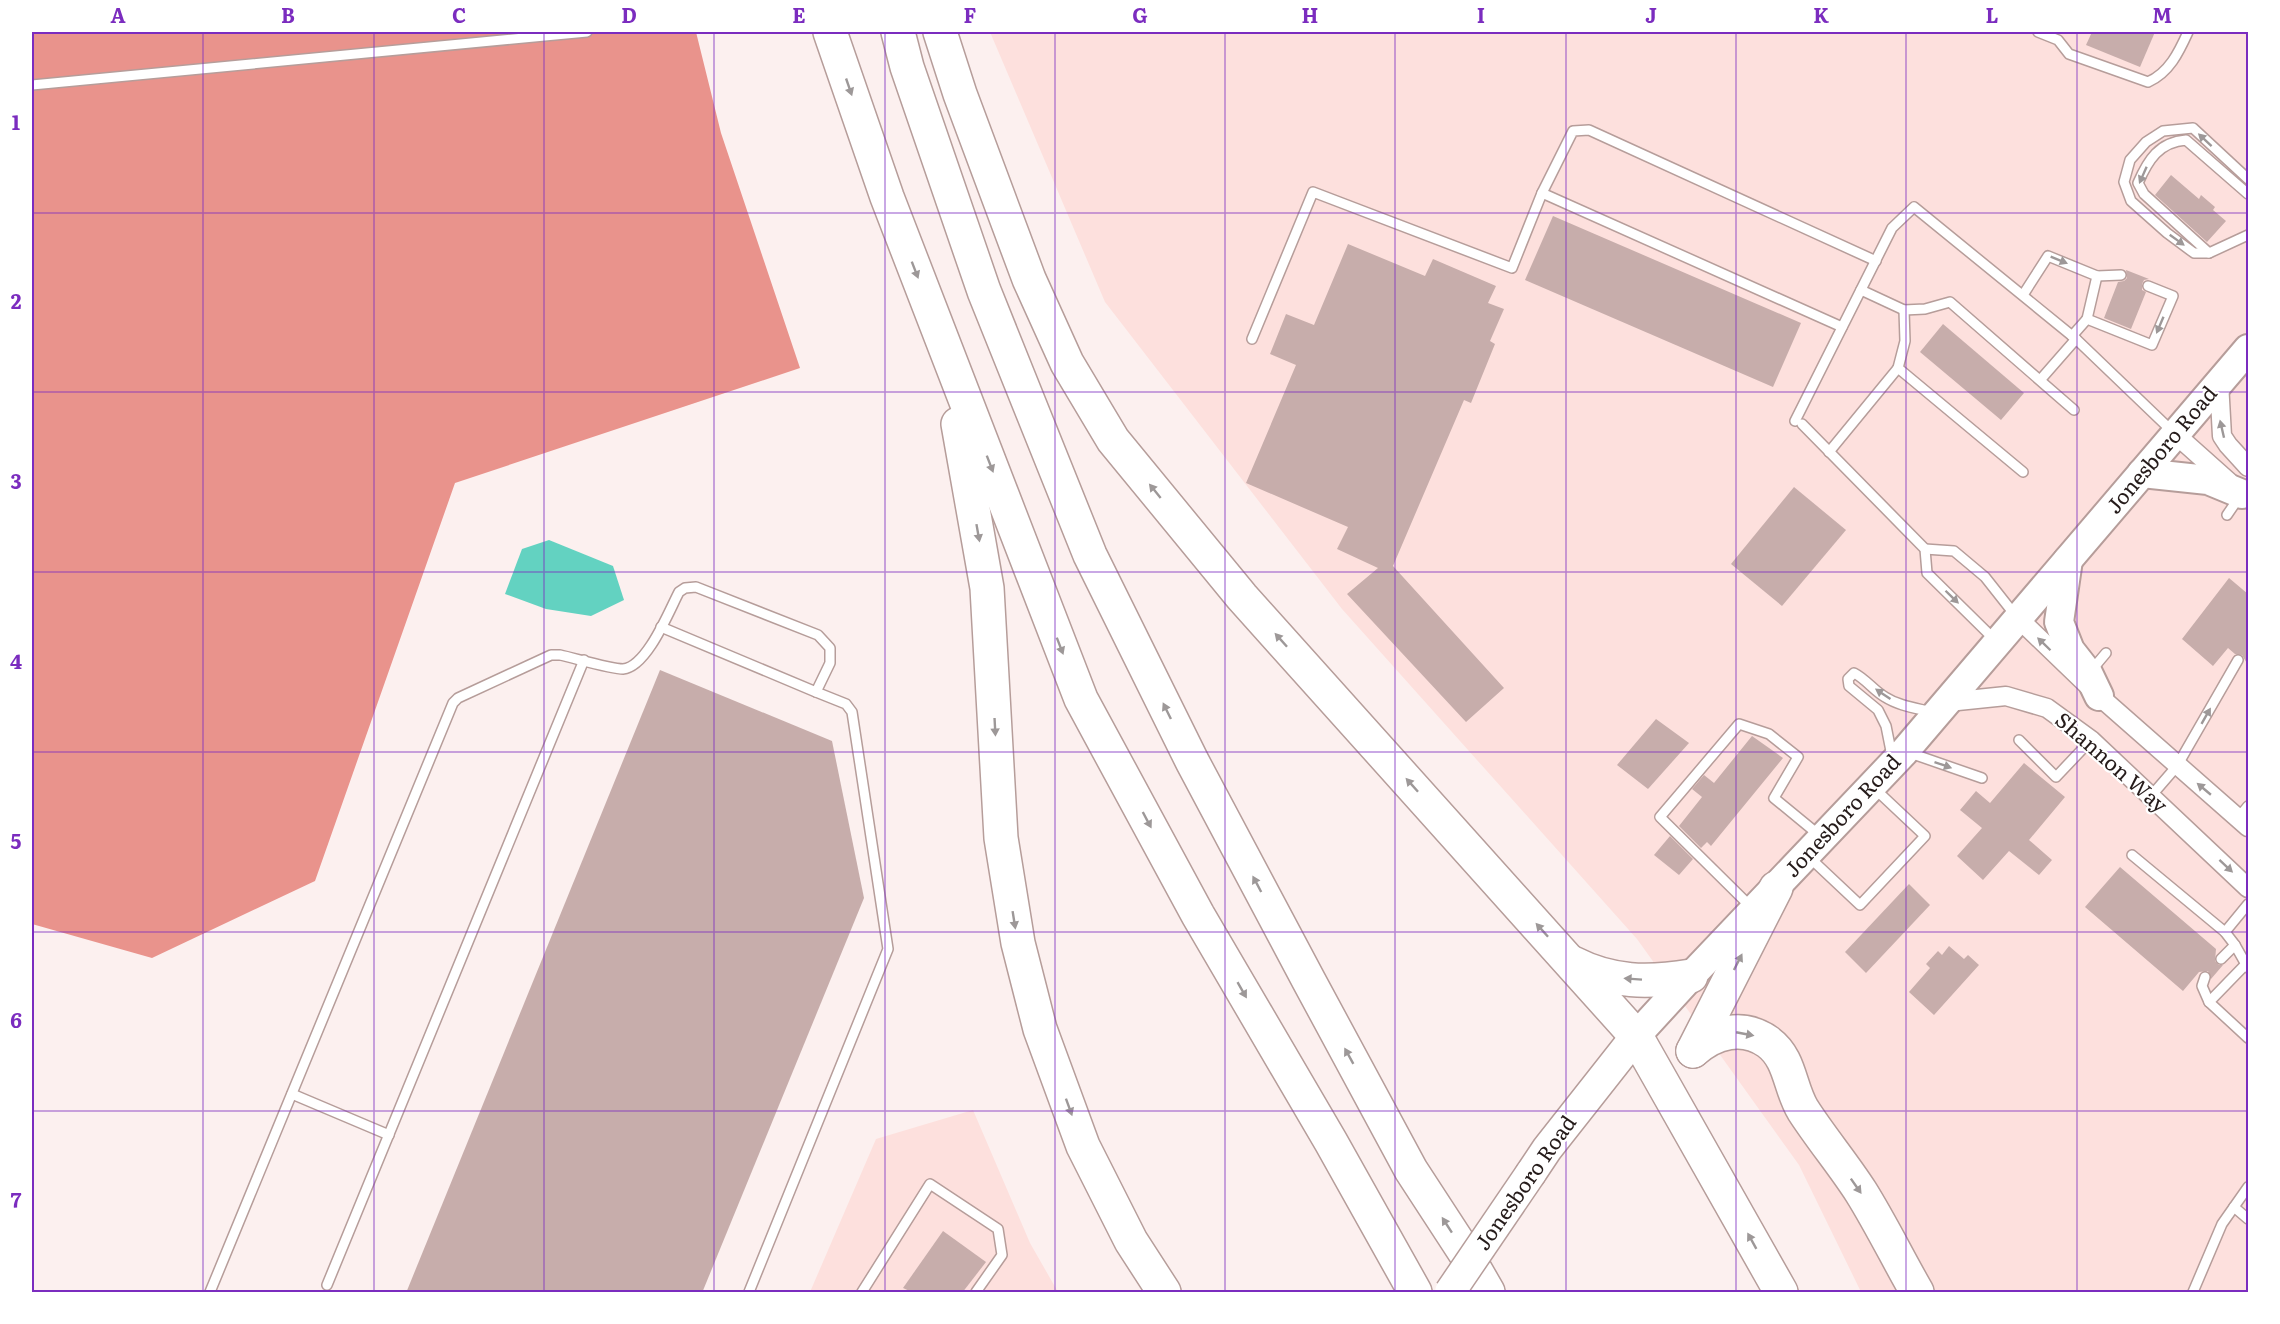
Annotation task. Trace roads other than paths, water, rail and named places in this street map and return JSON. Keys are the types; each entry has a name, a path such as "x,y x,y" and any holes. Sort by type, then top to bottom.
{"highway":[{"path":"830,32 887,197 1081,699 1198,915 1415,1293"},
{"path":"898,32 907,67 984,291 1090,555 1191,761 1309,981 1411,1170 1469,1259 1488,1293"},
{"path":"940,32 960,94 1029,279 1067,363 1113,440 1242,597 1636,1036 1781,1293"},
{"path":"945,351 987,588 1001,838 1018,943 1040,1029 1083,1146 1131,1241 1164,1293"},
{"path":"1682,1116 1679,1091 1683,1074 1765,899"},
{"path":"1568,960 1607,978 1642,980 1691,976"},
{"path":"1693,1051 1712,1037 1735,1032 1758,1036 1775,1048 1786,1065 1801,1107 1861,1192 1917,1293"},
{"name":"Jonesboro Road","path":"1450,1293 1546,1149 1636,1036"}],"main road":[{"name":"Jonesboro Road","path":"1636,1036 1899,758 1999,643 2174,433 2247,354"},
{"path":"2142,472 2208,480 2241,494"},
{"path":"2068,560 2059,621 2070,650 2094,676"}],"street":[{"path":"2219,382 2222,436 2241,494"},
{"path":"2174,433 2241,494"},
{"name":"Shannon Way","path":"2019,619 2094,676 2177,766 2245,817"},
{"name":"Shannon Way","path":"1942,708 2006,696 2047,708 2091,740 2248,888"}],"lane":[{"path":"32,85 587,32"},
{"path":"2038,32 2058,40 2069,54 2148,82 2161,76 2179,53 2188,32"},
{"path":"2248,179 2193,128 2163,131 2146,142 2130,160 2124,182 2131,201 2193,253 2209,253 2248,235"},
{"path":"1252,339 1313,192 1512,268 1542,193 1573,131 1589,130 1876,261"},
{"path":"2209,253 2144,194 2138,183 2145,168 2159,150 2172,141 2186,140 2248,195"},
{"path":"1542,193 1842,327"},
{"path":"1999,643 1927,573 1925,549 1798,423 1842,327 1892,228 1914,207 2074,338 2174,433"},
{"path":"2023,296 2048,256 2097,276 2121,275"},
{"path":"2041,379 2087,319 2097,276"},
{"path":"2087,319 2152,345 2173,296 2148,286"},
{"path":"1861,290 1904,310 1925,309 1950,302 2074,410"},
{"path":"1829,452 1898,368 1905,341 1904,310"},
{"path":"1898,368 2023,472"},
{"path":"1925,549 1954,551 1985,577 2019,619"},
{"path":"210,1293 453,703 458,698 551,655 624,669 636,663 646,652 679,592 685,588 696,587 818,635 830,648 830,663 816,692"},
{"path":"661,627 846,704 852,712 888,949 749,1293"},
{"path":"327,1285 584,660"},
{"path":"2151,796 2177,766 2238,660"},
{"path":"1942,708 1904,705 1885,697 1854,673 1848,679 1849,686 1878,710 1899,758 1982,778"},
{"path":"1765,899 1660,817 1739,724 1769,734 1798,757 1774,798 1860,905 1925,836 1873,787"},
{"path":"2019,740 2056,777 2091,740"},
{"path":"2132,855 2225,932 2247,967 2209,1002"},
{"path":"2225,932 2248,904"},
{"path":"2221,959 2235,945"},
{"path":"2205,977 2202,986 2209,1002 2248,1038"},
{"path":"292,1094 388,1135"},
{"path":"862,1293 930,1184 998,1229 1002,1255 975,1293"},
{"path":"2193,1293 2222,1224 2248,1187"},
{"path":"2234,1208 2248,1219"}]}
